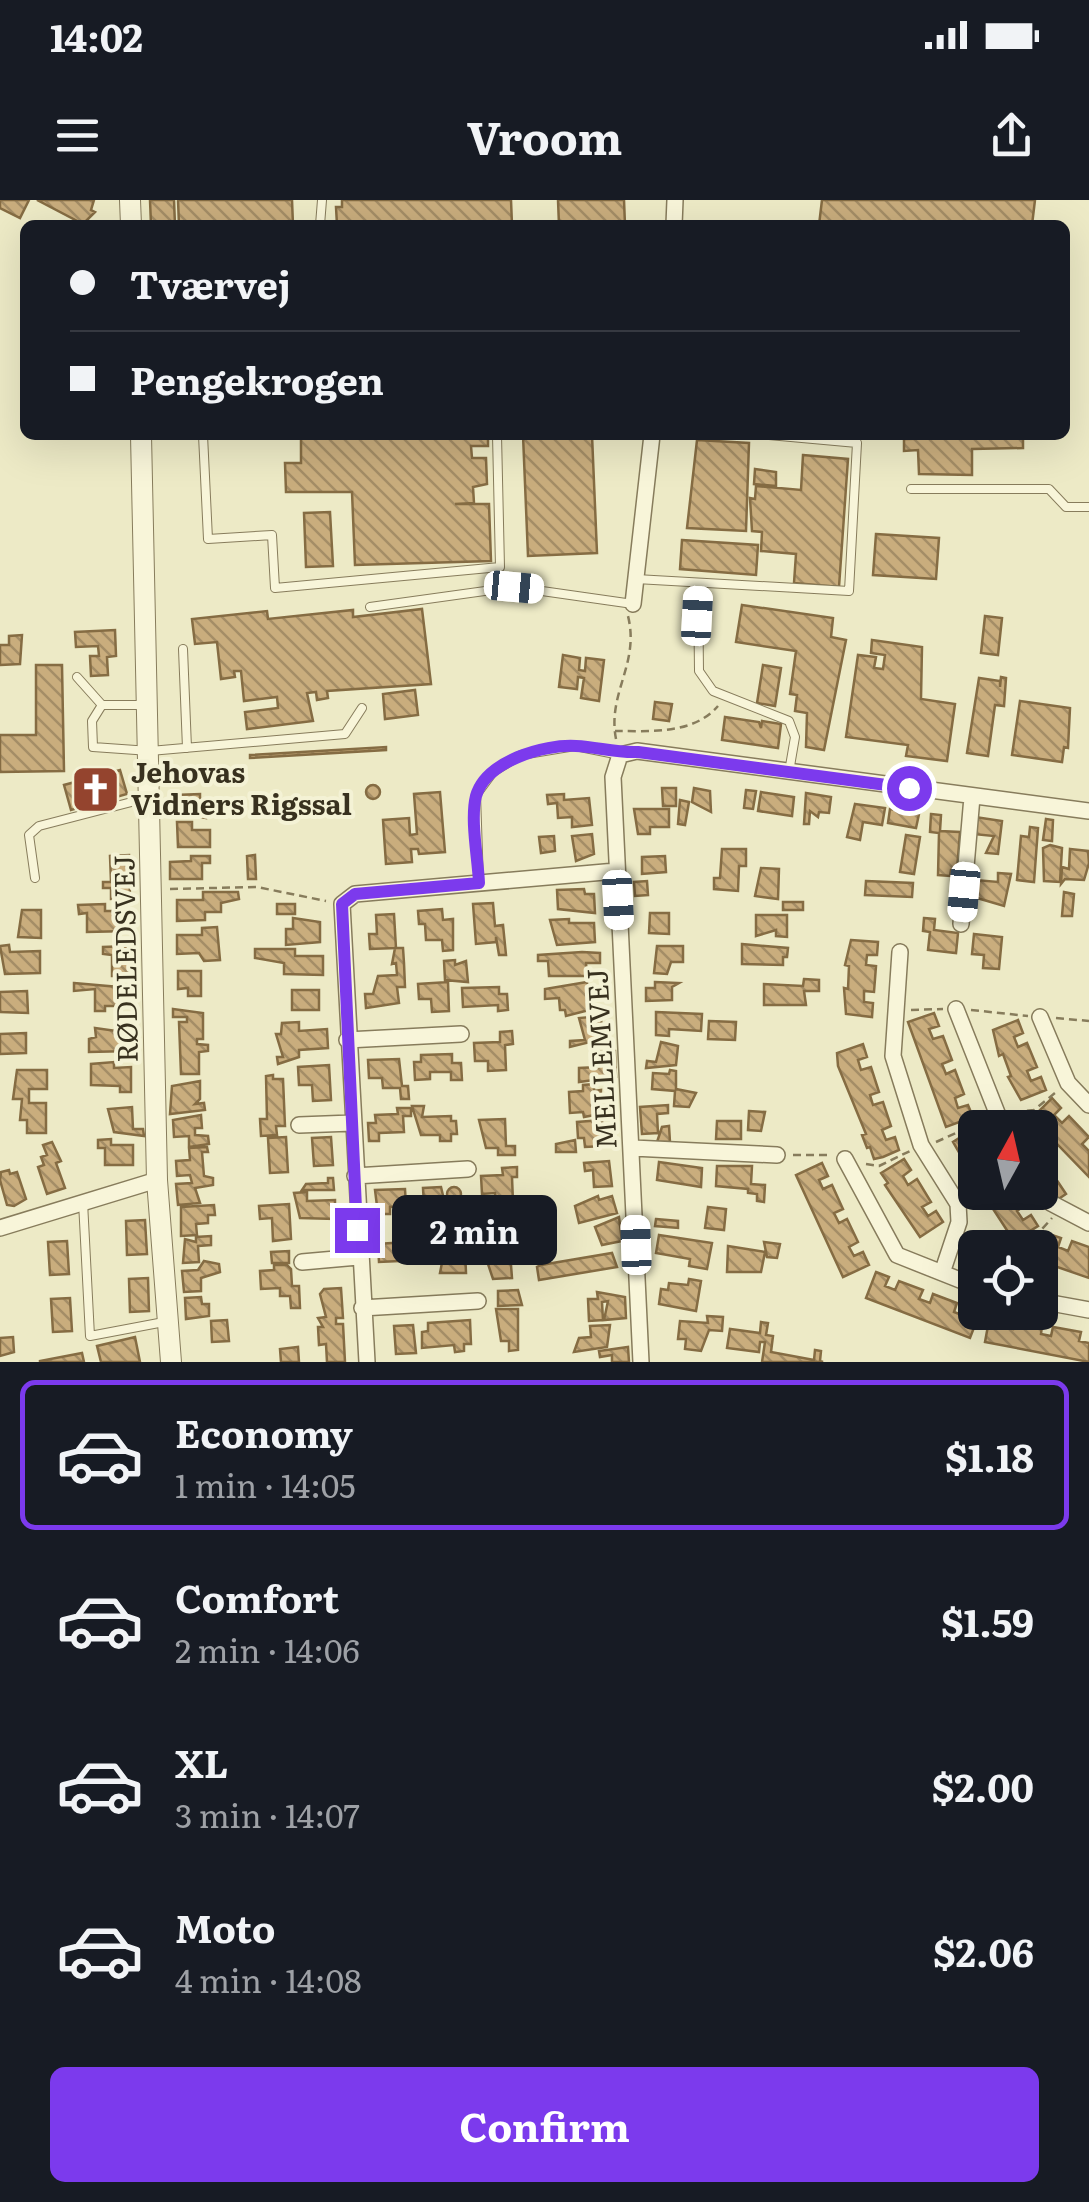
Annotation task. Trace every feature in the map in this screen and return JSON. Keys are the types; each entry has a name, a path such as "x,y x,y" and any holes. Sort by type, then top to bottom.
{"street":[{"name":"RØDELEDSVEJ","path":"141,440 157,1180 170,1362"},
{"path":"630,603 651,440"},
{"path":"620,755 638,752 1089,812"},
{"name":"MELLEMVEJ","path":"620,755 613,777 616,872 641,1362"},
{"path":"961,924 972,796"},
{"path":"366,1362 342,904 355,894 616,872"},
{"path":"900,952 893,1056 921,1145 958,1204 959,1222 942,1273"},
{"path":"956,1009 996,1110"},
{"path":"1040,1017 1068,1083 1089,1105"},
{"path":"348,1040 461,1034"},
{"path":"299,1125 352,1122"},
{"path":"632,1148 777,1155"},
{"path":"844,1160 897,1255 958,1279"},
{"path":"356,1176 468,1169"},
{"path":"0,1228 157,1180"},
{"path":"1058,1208 1089,1223"},
{"path":"302,1262 358,1257"},
{"path":"362,1308 478,1301"},
{"path":"1058,1304 1089,1310"}],"lane":[{"path":"203,440 208,539 272,535 275,588 500,568 496,440"},
{"path":"636,580 849,591 857,442 832,440"},
{"path":"912,489 1049,489 1066,507 1089,507"},
{"path":"698,583 698,671 713,691 789,721 795,738 789,772"},
{"path":"370,607 514,587 630,603"},
{"path":"183,650 187,748"},
{"path":"78,676 102,705"},
{"path":"102,705 149,705"},
{"path":"102,705 92,721 93,748 150,751 345,734 362,708"},
{"path":"479,883 476,795 494,772 521,756 574,746 620,755"},
{"path":"36,878 30,834 38,826 151,797"},
{"path":"83,1202 90,1336 168,1322"}],"path":[{"path":"620,755 614,732 617,698 634,640 630,603"},
{"path":"614,732 662,731 692,725 713,712 725,697"},
{"path":"153,889 258,887 342,904"},
{"path":"895,1010 956,1009 1089,1021"},
{"path":"1042,1230 1060,1210"}],"building":[{"path":"0,200 29,200 20,218 0,208"},
{"path":"37,200 94,200 91,210 95,212 87,220 75,220"},
{"path":"150,200 174,200 175,220 151,220"},
{"path":"178,200 292,200 293,220 179,220"},
{"path":"342,200 511,200 512,220 337,220 336,207 342,207"},
{"path":"558,200 624,200 625,220 559,220"},
{"path":"822,200 1035,200 1033,220 820,220"},
{"path":"301,440 488,440 488,446 471,446 472,458 486,458 487,484 473,487 474,503 455,504 489,504 491,561 355,565 352,492 286,492 285,463 301,463"},
{"path":"523,440 592,440 597,553 528,556"},
{"path":"697,440 749,443 746,531 687,528"},
{"path":"904,440 1023,440 1023,448 972,449 972,475 919,474 918,450 904,451"},
{"path":"803,455 848,459 839,587 794,583 796,554 761,551 762,532 752,531 750,498 755,499 756,486 801,490"},
{"path":"755,469 776,472 776,486 754,484"},
{"path":"330,512 333,566 306,567 304,513"},
{"path":"876,534 939,538 936,579 873,575"},
{"path":"682,540 758,545 756,575 680,569"},
{"path":"742,605 833,618 831,637 846,640 824,750 806,747 807,713 795,711 797,695 790,694 796,651 736,642"},
{"path":"422,609 431,684 327,691 328,698 317,700 316,692 307,693 313,721 247,729 245,712 278,708 277,697 244,701 241,671 234,671 235,677 221,679 217,642 195,644 192,619 267,611 268,619 353,610 353,617"},
{"path":"985,616 1002,618 998,655 981,653"},
{"path":"115,630 116,656 107,657 108,675 91,676 90,656 99,656 98,646 76,647 75,632"},
{"path":"22,635 20,664 0,665 0,645 9,645 9,636"},
{"path":"872,640 922,647 921,699 955,704 947,761 906,756 908,745 846,737 858,655 876,657 874,668 883,669 885,655 871,653"},
{"path":"563,655 580,658 579,670 585,671 586,658 604,660 599,701 581,698 584,678 578,677 577,689 559,687"},
{"path":"36,665 62,665 64,771 0,772 0,735 36,735"},
{"path":"763,665 781,668 775,706 757,703"},
{"path":"1001,677 1006,678 1004,706 995,705 988,756 967,753 979,678 1000,681 1000,687"},
{"path":"415,690 418,715 385,719 383,694"},
{"path":"1020,701 1070,708 1068,748 1064,747 1062,762 1012,755"},
{"path":"655,702 672,704 669,721 653,719"},
{"path":"725,717 759,722 761,728 762,721 781,724 778,748 722,740"},
{"path":"386,750 250,758 250,755"},
{"name":"Jehovas Vidners Rigssal","path":"120,770 127,794 71,810 64,785"},
{"path":"373,785 380,792 373,799 366,792"},
{"path":"662,788 676,788 676,806 663,806"},
{"path":"694,788 710,791 711,812 692,802"},
{"path":"746,790 756,791 753,809 744,808"},
{"path":"440,792 445,852 419,854 418,849 411,849 412,862 386,864 383,820 409,818 410,835 417,834 414,794"},
{"path":"761,792 794,797 792,816 758,811"},
{"path":"806,793 831,797 829,813 819,812 818,817 810,811 809,824 804,824"},
{"path":"200,794 200,812 206,812 206,818 176,813 175,795"},
{"path":"564,794 564,800 589,798 592,825 572,827 572,817 558,818 557,803 548,804 547,795"},
{"path":"680,800 689,802 685,825 678,824"},
{"path":"855,804 885,808 882,825 863,822 860,840 847,837"},
{"path":"634,809 669,809 669,827 650,827 650,834 638,834"},
{"path":"890,809 919,814 916,828 888,823"},
{"path":"931,814 941,815 940,831 960,832 957,870 951,870 950,876 938,875 939,833 930,832"},
{"path":"975,817 1002,821 998,854 986,853 994,836 973,834"},
{"path":"1046,819 1053,820 1052,841 1043,840"},
{"path":"177,822 192,822 192,830 210,830 210,847 178,847"},
{"path":"1030,827 1038,828 1034,882 1017,880 1021,836 1029,837"},
{"path":"592,834 594,854 576,861 572,836"},
{"path":"906,835 920,837 914,874 900,872"},
{"path":"554,836 555,851 541,853 539,837"},
{"path":"1043,848 1062,848 1060,882 1044,881"},
{"path":"722,849 746,849 746,866 739,866 738,891 714,889 714,878 720,878"},
{"path":"1070,849 1088,851 1089,863 1084,880 1065,879 1061,884 1062,867 1069,869"},
{"path":"129,855 130,898 111,899 111,888 103,888 103,882 111,882 110,856"},
{"path":"255,855 256,879 248,879 247,856"},
{"path":"191,856 210,856 210,863 202,863 202,879 170,879 170,862 191,861"},
{"path":"665,856 666,872 642,874 642,857"},
{"path":"761,868 779,869 778,899 755,896"},
{"path":"998,873 1011,874 1004,906 977,898 976,908 966,907 967,886 976,887 976,880 998,882"},
{"path":"647,881 648,895 635,896 634,882"},
{"path":"866,881 913,883 912,897 865,895"},
{"path":"584,889 585,894 594,894 595,913 558,909 557,890"},
{"path":"203,892 238,892 239,899 221,903 221,912 205,912 205,920 177,921 177,900 203,900"},
{"path":"1064,892 1074,894 1072,916 1062,916"},
{"path":"783,902 803,902 803,910 783,910"},
{"path":"493,903 495,926 503,925 506,955 499,955 496,937 496,942 476,944 473,904"},
{"path":"105,904 105,911 128,911 129,931 87,932 87,913 79,914 78,905"},
{"path":"277,904 295,904 295,914 277,914"},
{"path":"442,909 443,920 453,919 453,950 443,951 442,940 426,940 425,924 419,924 418,911"},
{"path":"22,910 41,910 41,938 18,937"},
{"path":"650,913 669,913 669,934 649,933"},
{"path":"394,914 396,948 370,949 369,934 377,934 376,915"},
{"path":"756,915 787,915 787,937 776,936 776,930 756,936"},
{"path":"293,918 320,922 320,942 286,945 286,929 293,929"},
{"path":"924,918 935,919 934,930 958,933 956,953 928,950 930,932 923,931"},
{"path":"569,919 569,923 594,923 595,942 557,945 550,920"},
{"path":"217,927 220,960 204,961 199,953 177,954 177,935 202,935 202,928"},
{"path":"974,934 1002,937 999,969 983,968 984,955 972,954"},
{"path":"851,940 878,942 877,955 867,955 866,965 876,966 874,992 864,991 864,1002 873,1003 872,1017 846,1014 844,988 848,989 849,966 845,965"},
{"path":"742,944 788,948 787,957 783,957 783,965 742,964"},
{"path":"9,945 10,952 40,951 40,973 5,974 0,946"},
{"path":"130,946 131,976 112,976 112,955 103,954 103,947"},
{"path":"657,946 683,946 683,962 671,962 667,974 654,973"},
{"path":"395,948 403,948 405,987 397,987 399,1003 366,1008 365,994 373,994 378,976 397,975 396,963 392,964"},
{"path":"255,949 295,949 295,956 323,956 323,975 284,974 284,963 255,958"},
{"path":"600,953 600,963 586,963 587,976 549,976 548,961 538,961 538,955"},
{"path":"455,960 455,965 466,961 468,982 445,980 444,961"},
{"path":"178,971 201,971 201,996 188,996 188,988 178,989"},
{"path":"804,979 819,980 819,991 804,991 806,1005 764,1005 764,984 803,986"},
{"path":"448,982 449,1011 432,1012 431,999 419,999 418,984"},
{"path":"587,982 589,1010 566,1016 565,1010 560,1010 559,998 545,999 545,989"},
{"path":"655,982 679,983 672,987 672,1000 646,1001 646,988 655,988"},
{"path":"74,983 130,988 130,1006 105,1006 105,1011 95,1011 95,989 74,991"},
{"path":"499,987 499,994 507,994 508,1010 498,1011 498,1005 463,1007 462,988"},
{"path":"292,990 319,990 319,1010 292,1010"},
{"path":"27,991 28,1013 0,1012 0,992"},
{"path":"173,1009 203,1013 203,1039 197,1039 197,1044 208,1045 208,1051 199,1052 199,1074 181,1074 179,1022 187,1022 187,1017 173,1017"},
{"path":"656,1012 702,1014 701,1031 669,1029 669,1036 656,1035"},
{"path":"934,1013 939,1026 929,1029 933,1039 943,1036 952,1060 942,1064 946,1074 955,1070 964,1094 955,1098 958,1108 968,1105 970,1110 958,1110 958,1123 946,1127 908,1022"},
{"path":"601,1016 602,1039 570,1047 570,1041 585,1040 579,1018"},
{"path":"1018,1020 1023,1033 1014,1037 1018,1047 1027,1043 1037,1067 1027,1071 1031,1081 1041,1077 1046,1090 1021,1100 1008,1077 1011,1076 1003,1054 999,1056 993,1030"},
{"path":"709,1021 736,1022 735,1040 708,1039"},
{"path":"299,1022 299,1031 327,1029 328,1048 299,1050 299,1057 278,1064 277,1057 283,1057 276,1034 281,1034 282,1023"},
{"path":"95,1028 131,1033 131,1051 89,1052 89,1039 96,1037"},
{"path":"512,1031 513,1044 505,1045 506,1070 488,1071 488,1061 475,1061 474,1043 500,1042 500,1032"},
{"path":"26,1033 26,1053 0,1054 0,1034"},
{"path":"661,1042 678,1046 676,1065 646,1068 647,1061 656,1062"},
{"path":"863,1044 867,1057 858,1060 861,1070 871,1067 879,1092 870,1095 873,1105 883,1102 891,1126 882,1130 886,1140 895,1137 899,1150 874,1159 838,1066 837,1053"},
{"path":"615,1051 616,1077 579,1082 579,1068 599,1067 599,1052"},
{"path":"452,1054 452,1063 461,1063 462,1080 451,1080 451,1072 430,1072 430,1079 415,1080 414,1062 421,1062 421,1055"},
{"path":"399,1059 402,1086 408,1086 409,1099 401,1099 400,1088 383,1088 382,1078 369,1078 368,1060"},
{"path":"114,1062 114,1068 131,1067 131,1092 120,1092 120,1086 91,1085 91,1064"},
{"path":"329,1065 331,1100 313,1101 312,1085 299,1085 298,1067"},
{"path":"17,1070 47,1070 47,1089 29,1089 29,1103 46,1103 46,1133 27,1133 27,1120 20,1120 22,1099 13,1099"},
{"path":"670,1070 676,1071 676,1089 696,1093 689,1107 674,1106 675,1091 652,1089 653,1073 669,1074"},
{"path":"273,1075 273,1079 283,1079 285,1126 276,1126 277,1135 261,1136 260,1119 267,1119 266,1076"},
{"path":"200,1081 200,1099 195,1104 204,1103 205,1110 170,1114 172,1086"},
{"path":"594,1084 594,1091 601,1090 600,1114 584,1117 583,1112 570,1113 569,1092 583,1091 583,1085"},
{"path":"1052,1098 1061,1108 1058,1111 1040,1110"},
{"path":"668,1105 668,1113 657,1114 658,1133 642,1134 640,1107"},
{"path":"412,1106 424,1106 422,1117 451,1116 451,1121 456,1121 457,1134 451,1134 451,1141 440,1141 440,1135 421,1135"},
{"path":"132,1107 133,1129 143,1129 144,1136 114,1132 108,1109"},
{"path":"397,1108 411,1108 411,1116 403,1116 404,1132 379,1133 379,1141 369,1141 368,1123 376,1123 375,1115 398,1114"},
{"path":"749,1111 765,1112 761,1131 748,1130"},
{"path":"201,1115 202,1128 195,1128 195,1135 208,1136 209,1144 189,1147 189,1136 174,1137 173,1120"},
{"path":"1069,1116 1089,1137 1082,1144 1089,1151 1089,1177 1058,1145 1058,1119 1062,1123"},
{"path":"505,1119 506,1146 515,1146 515,1155 498,1155 498,1148 486,1148 479,1120"},
{"path":"602,1120 604,1146 585,1147 584,1138 578,1138 577,1122"},
{"path":"717,1121 741,1121 741,1139 716,1139"},
{"path":"669,1126 670,1142 657,1142 662,1127"},
{"path":"286,1137 288,1172 270,1173 268,1138"},
{"path":"331,1137 333,1165 314,1166 312,1138"},
{"path":"111,1139 111,1145 133,1145 133,1165 105,1165 105,1148 98,1148 98,1140"},
{"path":"575,1140 576,1152 556,1152 556,1144"},
{"path":"52,1142 61,1161 56,1163 65,1188 47,1194 38,1167 44,1165 41,1157 47,1155 43,1145"},
{"path":"207,1147 208,1152 202,1152 204,1176 213,1178 213,1185 195,1188 200,1203 178,1205 176,1184 192,1183 190,1175 177,1176 176,1161 190,1160 189,1148"},
{"path":"904,1159 911,1170 903,1176 908,1185 917,1179 931,1202 922,1207 928,1216 936,1211 943,1222 920,1237 881,1173"},
{"path":"609,1161 612,1186 594,1187 593,1170 585,1171 584,1163"},
{"path":"659,1162 702,1168 701,1187 657,1180"},
{"path":"822,1163 828,1176 819,1180 823,1189 832,1185 843,1209 834,1213 839,1223 847,1219 858,1242 849,1247 854,1256 863,1252 869,1265 843,1277 796,1175"},
{"path":"717,1166 752,1166 751,1184 765,1185 764,1202 757,1201 757,1194 748,1193 748,1189 716,1186"},
{"path":"517,1167 517,1177 512,1177 513,1202 496,1202 495,1193 482,1194 481,1176 503,1175 502,1168"},
{"path":"9,1170 10,1174 17,1172 26,1199 14,1206 7,1205 0,1180 1,1172"},
{"path":"328,1178 333,1178 334,1190 302,1190 306,1184 328,1183"},
{"path":"1058,1182 1066,1194 1058,1199"},
{"path":"441,1187 449,1221 425,1222 423,1188"},
{"path":"454,1187 461,1194 454,1201 447,1194"},
{"path":"405,1189 406,1206 390,1207 390,1214 378,1214 375,1190"},
{"path":"307,1192 307,1201 335,1200 335,1219 300,1218 294,1193"},
{"path":"598,1196 599,1200 612,1196 617,1213 579,1223 575,1206"},
{"path":"289,1204 291,1239 273,1241 272,1218 260,1219 259,1206"},
{"path":"214,1205 215,1215 208,1215 208,1223 196,1224 197,1235 181,1236 181,1207"},
{"path":"708,1207 726,1209 724,1230 705,1228"},
{"path":"994,1210 1018,1210 1023,1220 1031,1215 1038,1226 1032,1230 1007,1230"},
{"path":"619,1217 622,1241 602,1245 595,1227"},
{"path":"656,1219 678,1221 678,1228 655,1226"},
{"path":"145,1220 147,1254 127,1255 126,1221"},
{"path":"471,1235 471,1249 465,1249 466,1273 440,1273 446,1242"},
{"path":"659,1235 712,1243 707,1269 689,1266 690,1259 656,1253"},
{"path":"211,1236 211,1245 198,1246 199,1262 183,1263 185,1239 196,1242 196,1237"},
{"path":"67,1241 69,1274 50,1275 48,1242"},
{"path":"420,1241 421,1260 379,1262 378,1244"},
{"path":"1072,1241 1089,1247 1089,1278 1058,1267 1058,1247 1068,1251"},
{"path":"764,1242 780,1244 777,1258 767,1257"},
{"path":"728,1246 765,1252 761,1272 727,1272"},
{"path":"289,1251 289,1263 272,1263 271,1252"},
{"path":"510,1252 512,1278 493,1279 485,1255"},
{"path":"612,1253 617,1267 539,1280 537,1267 541,1265"},
{"path":"204,1261 219,1264 220,1272 201,1278 201,1291 184,1292 182,1271 198,1270"},
{"path":"274,1265 291,1269 292,1286 299,1286 300,1308 291,1308 290,1296 280,1296 280,1288 261,1289 260,1271 274,1270"},
{"path":"876,1272 889,1277 885,1286 895,1290 899,1281 923,1290 919,1299 930,1303 933,1294 957,1303 954,1312 958,1314 958,1330 973,1330 970,1338 866,1298"},
{"path":"148,1278 149,1311 130,1312 129,1279"},
{"path":"689,1279 701,1281 696,1311 659,1304 661,1289 668,1290 669,1283 688,1285"},
{"path":"341,1288 343,1318 336,1318 336,1324 343,1324 345,1362 327,1362 326,1344 319,1345 318,1327 323,1327 318,1318 326,1317 320,1294 324,1289"},
{"path":"518,1290 522,1305 498,1306 498,1291"},
{"path":"597,1292 625,1297 626,1318 604,1320 608,1301 602,1302 603,1320 589,1321 588,1299 598,1299"},
{"path":"201,1297 202,1304 209,1304 209,1316 186,1319 185,1298"},
{"path":"70,1298 72,1331 53,1332 51,1299"},
{"path":"496,1309 518,1309 518,1350 509,1351 509,1341 501,1341"},
{"path":"707,1316 723,1317 722,1331 709,1330 701,1351 685,1349 686,1339 678,1339 680,1321 708,1323"},
{"path":"227,1320 229,1341 212,1342 211,1321"},
{"path":"470,1320 471,1344 464,1344 464,1351 455,1352 454,1345 422,1348 422,1332 428,1331 428,1323"},
{"path":"761,1322 768,1323 766,1335 773,1336 771,1352 814,1360 815,1350 821,1351 823,1362 762,1362 765,1342 760,1342 759,1352 727,1348 730,1329 760,1333"},
{"path":"413,1325 416,1353 396,1354 394,1326"},
{"path":"610,1325 607,1347 574,1352 579,1338 591,1337 590,1326"},
{"path":"1058,1328 1081,1332 1079,1341 1089,1343 1089,1362 985,1342 987,1330 1041,1330 1041,1334 1051,1336"},
{"path":"13,1337 14,1352 0,1356 0,1338"},
{"path":"135,1337 140,1362 101,1362 97,1346"},
{"path":"298,1347 299,1362 281,1362 280,1349"},
{"path":"628,1347 629,1362 612,1362 612,1355 600,1357 599,1351"},
{"path":"82,1353 84,1362 40,1362 40,1361"}],"place":[{"name":"Jehovas Vidners Rigssal","path":"96,789"}],"route":[{"path":"357,1230 342,904 355,894 479,883 476,795 494,772 521,756 574,746 620,755 638,752 909,788"}]}
